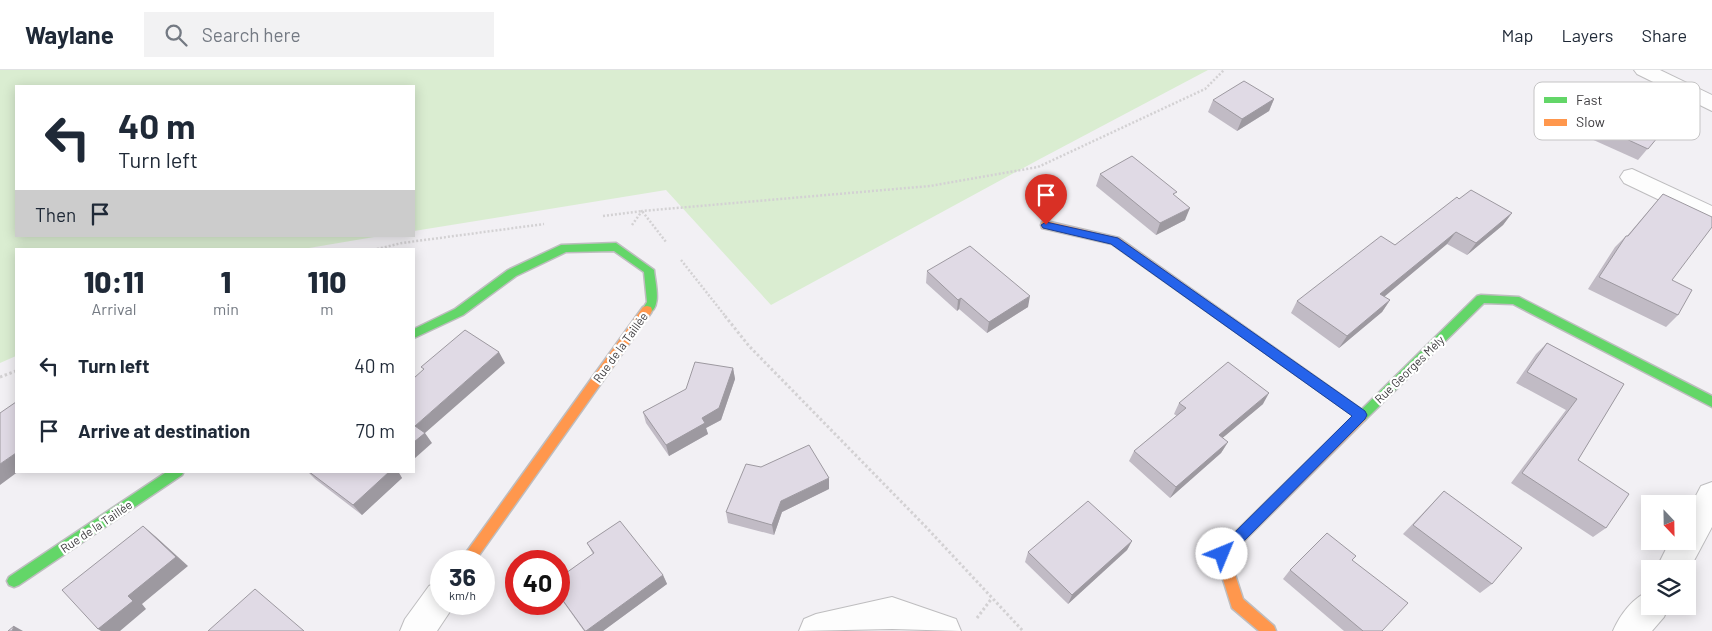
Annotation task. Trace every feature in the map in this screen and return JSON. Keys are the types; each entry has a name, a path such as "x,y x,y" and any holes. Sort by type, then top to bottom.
{"street":[{"path":"1644,70 1668,82"},
{"path":"1700,98 1712,104"},
{"path":"1632,177 1712,216"},
{"path":"1046,225 1115,241 1361,415"},
{"path":"415,334 459,312 512,273 565,248 616,246"},
{"name":"Rue de la Taillée","path":"474,550 652,303 649,270 616,246"},
{"name":"Rue Georges Mély","path":"1269,631 1237,603 1222,554 1480,299 1515,300 1712,402"},
{"name":"Rue de la Taillée","path":"14,581 175,473"},
{"path":"1696,525 1712,496"},
{"path":"816,631 892,612 958,628"},
{"path":"417,631 430,613"},
{"path":"1630,631 1644,615"}],"path":[{"path":"594,218 642,211 930,186 1038,167 1205,89 1224,70"},
{"path":"616,246 642,211"},
{"path":"642,211 672,248"},
{"path":"381,248 402,243 546,224"},
{"path":"678,256 749,346 1023,631"},
{"path":"0,377 15,371"},
{"path":"958,628 992,598"}],"green space":[{"path":"0,70 1208,70 771,305 666,190 415,231 415,85 15,85 15,237 374,237 309,248 15,248 15,356 0,363"}],"building":[{"path":"1244,81 1274,99 1242,119 1213,100"},
{"path":"1628,140 1655,140 1648,149"},
{"path":"1132,156 1177,192 1173,194 1190,208 1160,223 1100,174"},
{"path":"1471,190 1512,213 1476,243 1456,232 1380,294 1390,300 1347,336 1297,301 1381,236 1395,245 1457,197 1459,199"},
{"path":"1663,194 1712,217 1712,227 1672,280 1692,290 1678,315 1599,277 1626,236 1628,236"},
{"path":"970,246 1030,296 989,322 961,298 958,300 927,271"},
{"path":"465,330 499,352 415,426 415,377 424,369 421,367"},
{"path":"1547,343 1624,384 1578,460 1629,494 1606,528 1522,473 1577,399 1527,372"},
{"path":"695,362 733,368 719,408 702,418 705,423 666,445 643,412 686,389"},
{"path":"1228,362 1269,393 1219,435 1228,442 1176,487 1134,451 1186,408 1179,403"},
{"path":"15,403 15,454 0,464 0,413"},
{"path":"415,426 425,433 415,441"},
{"path":"809,445 829,478 781,501 772,525 726,512 746,464 761,467"},
{"path":"311,473 388,473 353,505"},
{"path":"1444,491 1522,548 1492,584 1413,525"},
{"path":"1088,501 1132,541 1072,595 1028,552"},
{"path":"620,521 663,575 585,631 570,610 570,570 594,553 587,543"},
{"path":"143,526 176,557 128,596 133,601 98,629 62,590"},
{"path":"1327,533 1356,556 1352,560 1408,603 1382,631 1363,631 1290,570"},
{"path":"255,589 304,631 208,631"}],"traffic: fast":[{"path":"415,334 459,312 512,273 565,248 616,247 649,270 652,303 647,310"},
{"path":"1361,417 1481,299 1515,300 1712,402"},
{"path":"14,581 175,473"}],"traffic: slow":[{"path":"1046,225 1115,241 1361,415"},
{"path":"475,550 647,310"},
{"path":"1269,631 1237,603 1222,554 1361,417"}],"route":[{"path":"1046,225 1115,241 1361,415 1222,554"}]}
